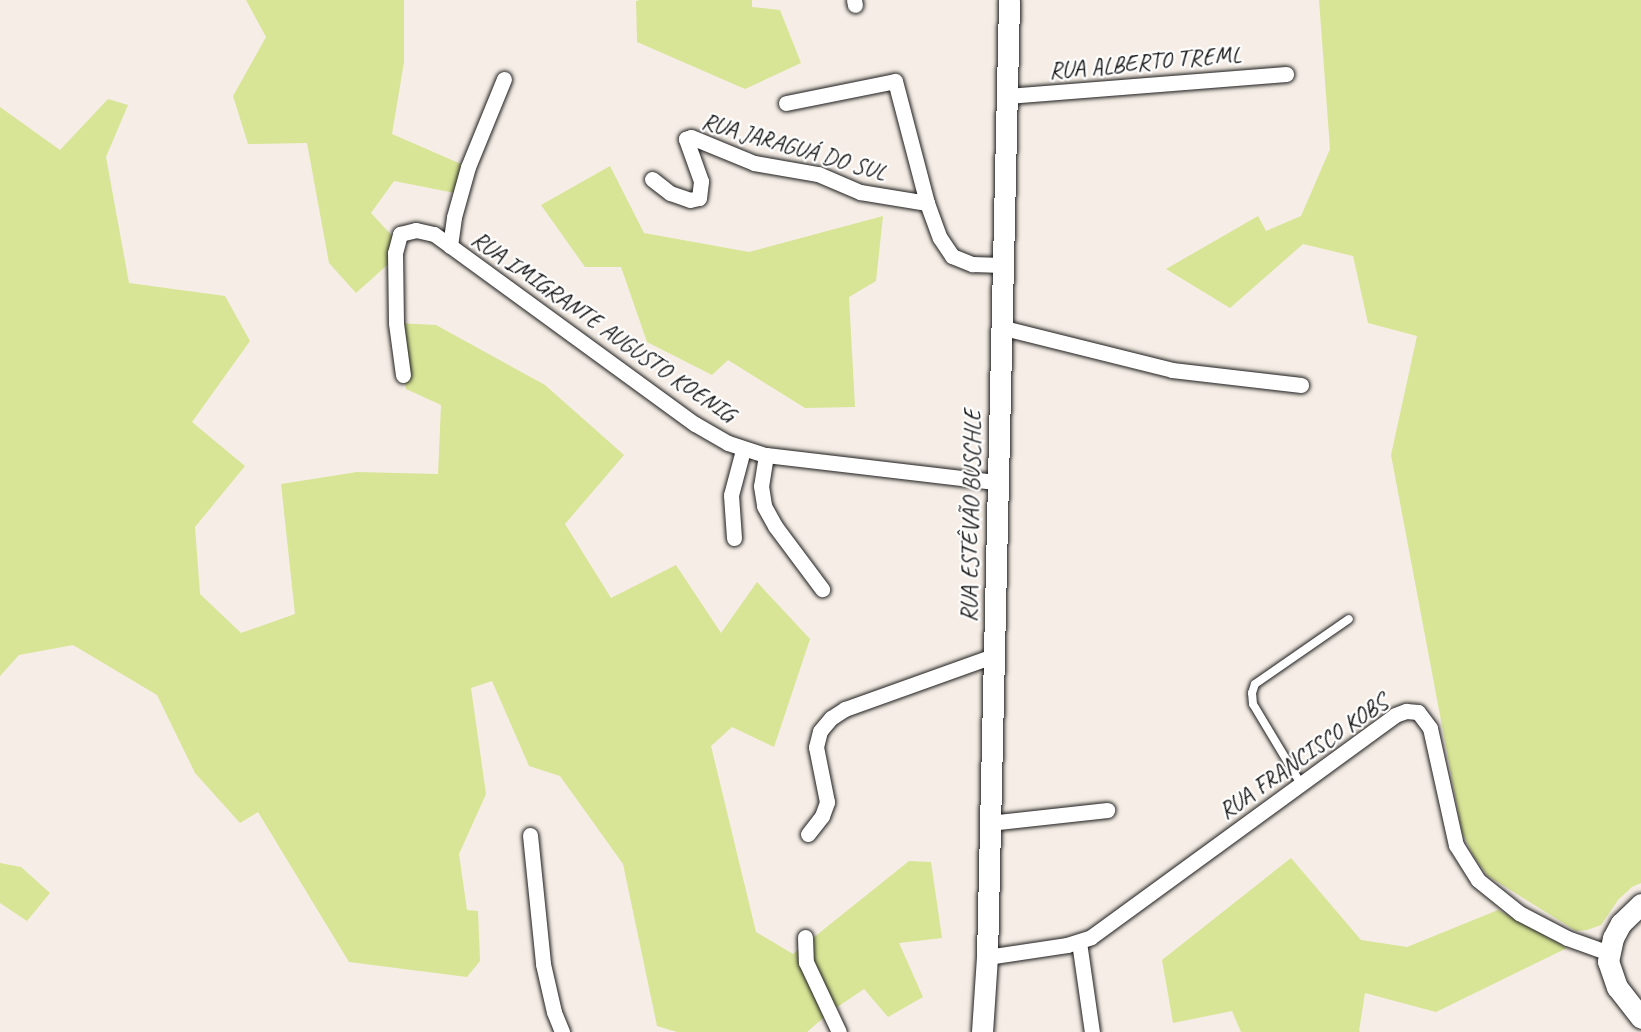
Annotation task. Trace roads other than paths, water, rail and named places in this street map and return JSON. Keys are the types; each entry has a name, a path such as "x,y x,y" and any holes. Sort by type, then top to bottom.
{"street":[{"name":"RUA ESTÊVÃO BUSCHLE","path":"982,1032 987,957 1009,0"},
{"name":"RUA ALBERTO TREML","path":"1007,96 1286,74"},
{"path":"450,246 454,217 465,176 504,79"},
{"path":"786,103 895,81 927,203 940,238 952,256 972,264 1002,265"},
{"name":"RUA JARAGUÁ DO SUL","path":"652,179 670,193 690,200 699,198 701,181 686,139 688,137 753,163 818,174 860,192 927,203"},
{"name":"RUA IMIGRANTE AUGUSTO KOENIG","path":"403,375 394,271 397,241 400,234 416,230 434,234 695,424 743,450 766,455 997,482"},
{"path":"1000,327 1172,370 1301,385"},
{"path":"734,538 731,495 743,450"},
{"path":"766,455 761,486 764,506 775,526 822,589"},
{"path":"808,834 822,816 827,802 816,747 819,731 831,718 845,709 993,656"},
{"name":"RUA FRANCISCO KOBS","path":"987,957 1079,942 1102,930 1395,715 1406,711 1418,712 1425,718 1430,728 1456,845 1478,880 1519,913 1567,938 1609,953"},
{"path":"989,823 1107,810"},
{"path":"530,835 543,964 552,1004 562,1032"},
{"path":"1641,904 1621,923 1609,953 1611,976 1624,999 1641,1018"},
{"path":"805,937 806,962 838,1032"},
{"path":"1079,942 1092,1032"}],"lane":[{"path":"1301,784 1253,704 1252,693 1255,684 1349,619"}]}
